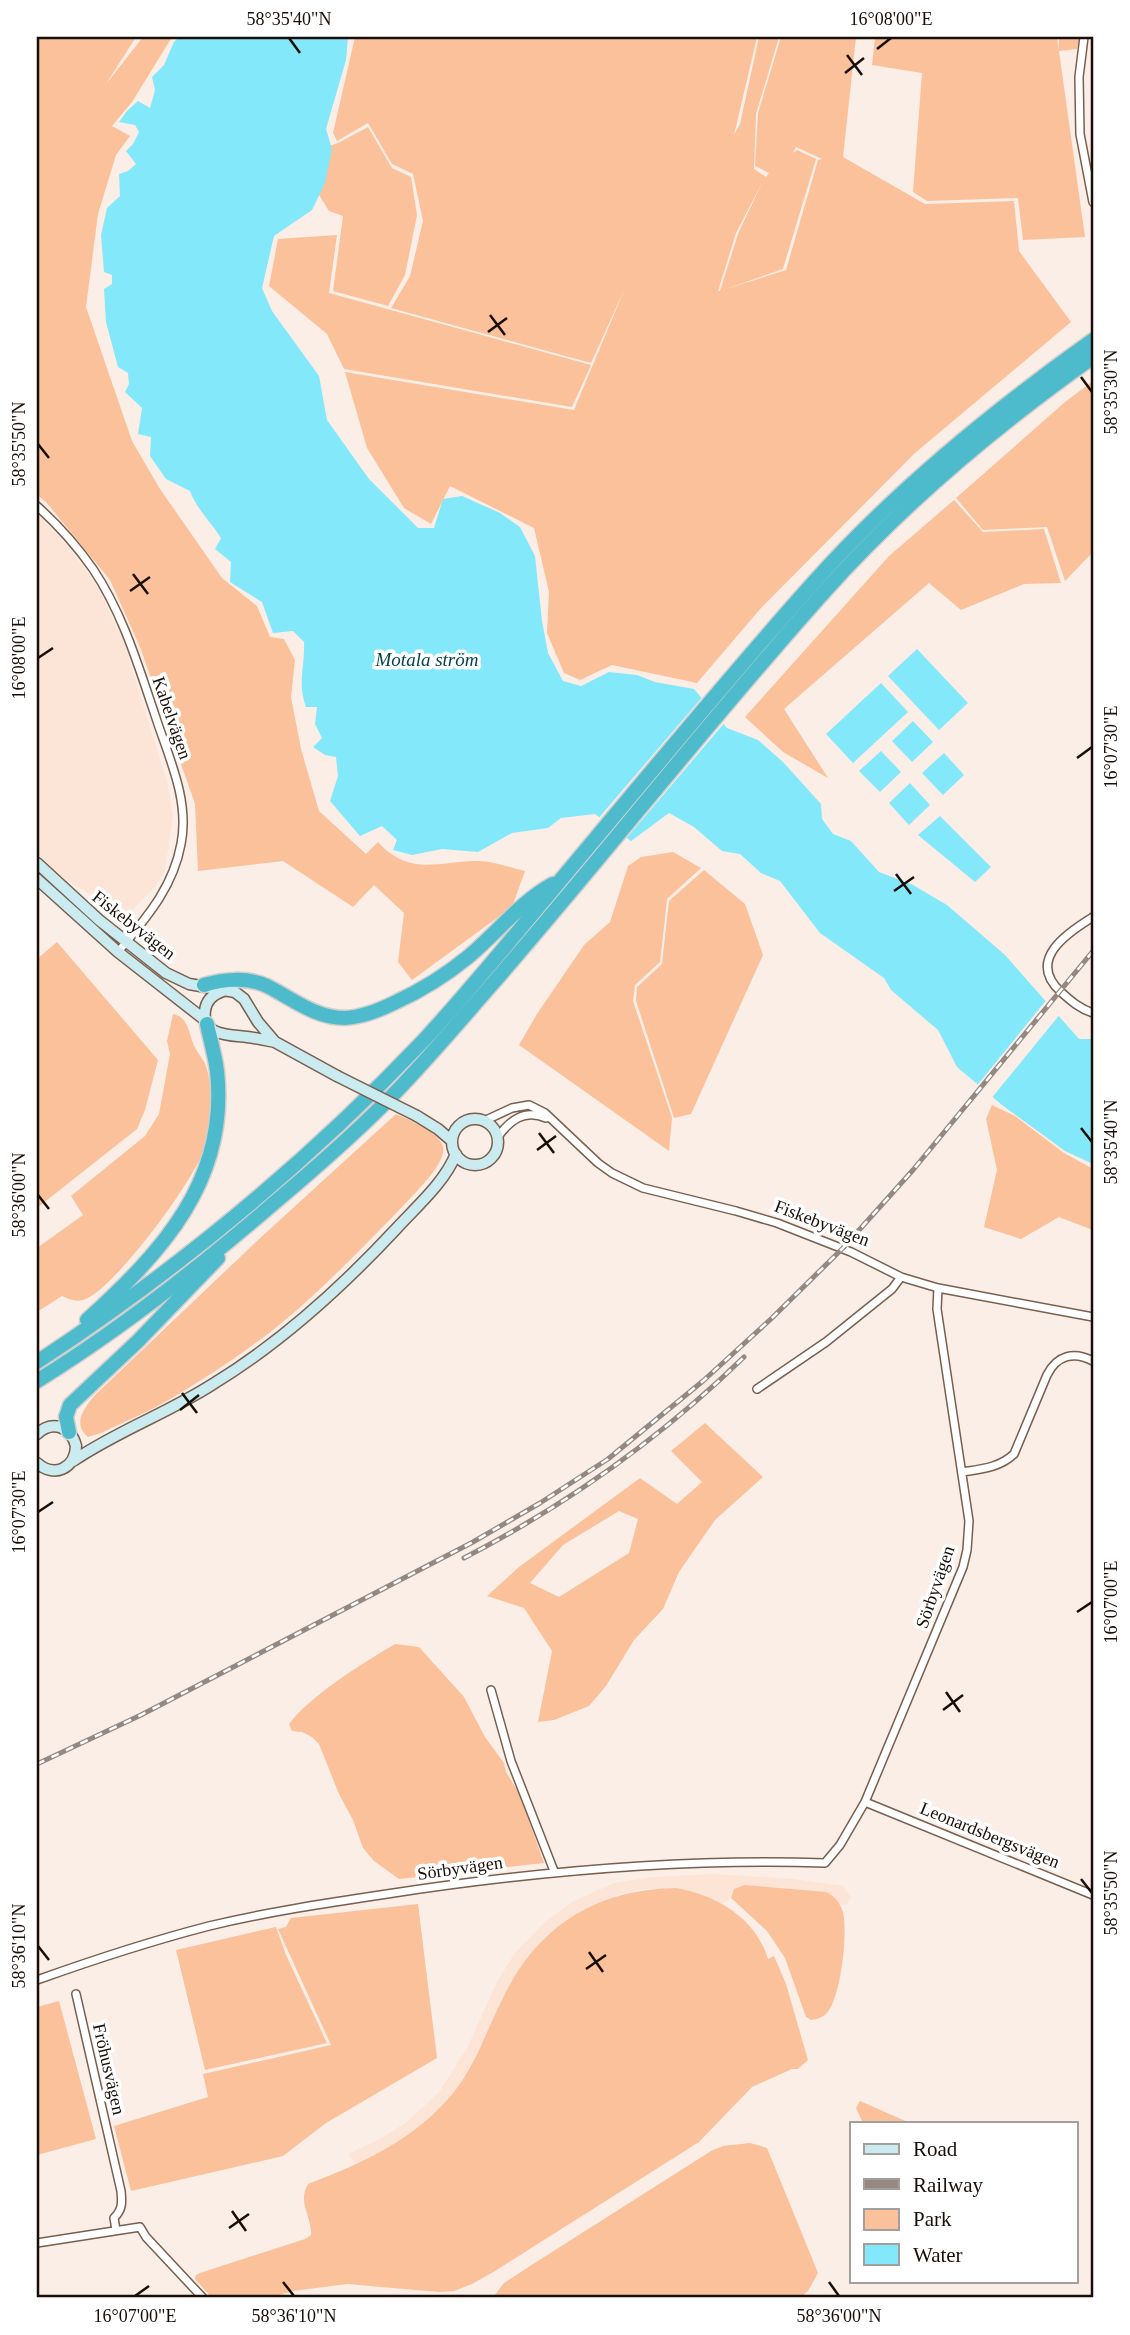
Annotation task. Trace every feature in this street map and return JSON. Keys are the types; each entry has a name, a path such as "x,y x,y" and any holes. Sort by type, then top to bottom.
{"highway":[{"path":"37,1381 140,1310 250,1224 344,1143 386,1102 492,984 595,852 730,691 815,581 882,512 953,448 1093,340"},
{"path":"730,691 891,524 1004,425 1093,357"},
{"path":"43,1358 186,1256 330,1133 425,1038 561,880 595,852"},
{"path":"204,985 228,980 255,982 321,1014 356,1017 384,1008 447,973 536,893 561,880"},
{"path":"226,990 249,990 283,996"},
{"path":"43,1358 142,1268 192,1201 205,1171 217,1112 216,1069 206,1022"},
{"path":"72,1436 66,1417 70,1405 178,1302 250,1224"}],"street":[{"path":"1083,37 1079,77 1080,134 1093,202"},
{"name":"Kabelvägen","path":"37,506 93,569 118,614 180,793 182,834 174,872 161,898 118,952"},
{"name":"Fiskebyvägen","path":"37,863 75,900 166,973 189,984 226,990 244,999 275,1042 419,1117 452,1141"},
{"name":"Fiskebyvägen","path":"37,878 118,952 220,1035 275,1042"},
{"path":"1093,917 1060,940 1050,957 1048,969 1053,985 1073,1003 1093,1013"},
{"path":"206,1022 208,1002 226,990"},
{"name":"Fiskebyvägen","path":"484,1121 512,1108 529,1105 545,1113 598,1163 643,1188 777,1223 843,1248 901,1277 938,1288 1093,1317"},
{"path":"497,1138 509,1123 525,1115 540,1115 556,1123"},
{"name":"Fiskebyvägen","path":"419,1117 446,1125 460,1125"},
{"path":"447,1172 467,1163 478,1164 489,1159 496,1150 497,1138 493,1128 484,1121 474,1119 460,1125 454,1132 452,1141 456,1154 467,1163"},
{"path":"37,1463 44,1469 57,1471 68,1466 115,1436 144,1423 213,1384 290,1330 354,1274 447,1172 456,1154"},
{"path":"757,1389 827,1342 892,1289 901,1277"},
{"name":"Sörbyvägen","path":"37,1980 148,1943 253,1916 423,1888 554,1871 741,1862 825,1863 841,1845 869,1803 963,1567 967,1550 969,1521 937,1310 938,1288"},
{"path":"962,1472 995,1466 1007,1461 1014,1454 1047,1375 1059,1360 1071,1355 1082,1355 1093,1360"},
{"path":"37,1434 45,1428 57,1426 72,1436 92,1443 115,1436"},
{"path":"72,1436 76,1451 73,1461"},
{"path":"491,1690 511,1761 554,1871"},
{"name":"Leonardsbergsvägen","path":"869,1803 1093,1895"},
{"name":"Fröhusvägen","path":"75,1994 122,2203 120,2212 114,2218 116,2230"},
{"path":"37,2243 140,2227 146,2237 203,2298"}],"shaded area":[{"path":"37,513 94,581 123,640 167,781 173,816 165,870 155,887 123,915 58,874 37,853"},
{"path":"715,1874 794,1879 843,1886 852,1898 847,1905 839,1904 835,1898 731,1893 731,1898 722,1904 676,1888 644,1889 620,1894 548,1934 517,1971 456,2090 432,2117 399,2142 355,2164 348,2154 382,2138 408,2121 440,2091 467,2048 497,1982 514,1954 546,1921 574,1901 614,1883 652,1877"}],"green space":[{"path":"37,37 136,37 106,84 143,37 172,37 132,102 112,126 130,136 116,155 98,214 86,307 132,441 160,489 222,578 257,606 270,637 284,639 295,660 291,697 301,749 319,811 366,854 378,842 389,853 412,863 424,865 482,861 525,871 512,907 412,980 398,962 404,913 374,885 353,907 283,861 198,871 195,804 140,647 110,580 46,502 37,495"},
{"path":"355,37 757,37 734,135 740,124 759,37 779,37 756,114 754,169 766,177 769,173 755,166 758,113 781,37 856,37 843,157 925,204 1014,201 1019,251 1071,322 915,453 761,608 697,683 612,665 580,680 564,673 547,633 549,592 534,528 450,486 431,524 404,508 367,448 345,372 574,410 625,288 591,363 391,308 410,276 423,221 413,174 392,164 368,123 337,141 333,133","holes":["796,147 822,159 818,160 786,270 723,290 783,269 816,159 797,150 793,153","762,183 738,234 718,291 736,233"]},
{"path":"875,37 1057,37 1085,237 1023,240 1018,198 927,201 913,192 922,73 872,65"},
{"path":"1059,37 1080,37 1077,49 1059,51"},
{"path":"368,127 392,168 411,177 417,215 405,275 388,306 333,291 343,216 329,211 297,159 340,142"},
{"path":"337,235 329,293 591,365 572,407 344,369 327,334 269,286 278,239"},
{"path":"1093,381 1093,552 1065,581 1047,527 983,530 956,498 1065,402"},
{"path":"954,500 983,532 1044,529 1061,583 1024,584 961,610 929,583 784,709 828,778 783,752 745,717 889,556"},
{"path":"673,852 701,868 667,899 660,962 635,985 633,1001 672,1118 669,1151 519,1045 584,945 610,922 628,866 641,857"},
{"path":"704,870 745,904 763,955 691,1114 674,1118 636,1001 637,987 662,964 669,901"},
{"path":"57,942 158,1060 145,1110 137,1129 37,1208 37,959"},
{"path":"173,1014 178,1015 187,1025 208,1075 210,1116 205,1146 199,1161 152,1232 96,1293 83,1300 62,1296 37,1312 37,1248 83,1215 71,1196 145,1136 159,1114 170,1054 167,1041"},
{"path":"992,1105 1015,1116 1064,1153 1093,1169 1093,1230 1059,1217 1021,1239 984,1227 997,1170 986,1119"},
{"path":"396,1114 436,1136 443,1147 443,1154 435,1170 402,1207 319,1290 259,1341 164,1403 88,1437 83,1432 80,1421 95,1395"},
{"path":"705,1423 763,1477 715,1520 679,1572 663,1609 634,1640 606,1686 589,1706 554,1720 538,1722 552,1651 524,1608 487,1596 519,1567 640,1478 677,1504 702,1482 671,1451","holes":["619,1511 638,1519 629,1553 559,1597 530,1583 563,1545"]},
{"path":"395,1644 419,1647 464,1697 519,1793 544,1863 399,1879 374,1861 363,1848 319,1744 302,1732 292,1731 289,1724 324,1691"},
{"path":"745,1885 826,1892 839,1903 843,1912 844,1950 836,1995 826,2014 811,2020 806,2017 785,1958 767,1931 731,1898 734,1889"},
{"path":"676,1888 706,1896 732,1911 754,1932 768,1959 774,1956 786,1984 808,2060 798,2069 792,2069 752,2087 699,2142 495,2271 454,2291 347,2284 293,2291 269,2298 212,2298 195,2279 200,2273 311,2235 304,2203 308,2184 387,2148 439,2109 469,2070 517,1973 533,1951 552,1932 573,1916 620,1895"},
{"path":"418,1904 437,2058 326,2123 283,2156 131,2191 114,2126 208,2097 203,2074 331,2045 278,1929 286,1927 291,1918"},
{"path":"276,1927 286,1955 327,2043 205,2070 176,1950"},
{"path":"59,2001 96,2139 37,2155 37,2007"},
{"path":"860,2101 908,2122 863,2122 856,2108"},
{"path":"750,2143 767,2148 818,2273 808,2291 800,2298 494,2296 504,2283 711,2151 723,2146"}],"water":[{"name":"Motala ström","path":"179,37 348,37 346,60 326,129 332,149 325,183 312,210 274,236 262,288 272,311 319,376 327,420 369,479 418,528 434,528 443,499 462,496 500,513 520,527 535,556 548,653 563,681 581,686 609,672 637,675 655,682 694,689 727,728 758,740 783,762 821,804 822,819 833,834 851,841 879,872 913,885 947,905 1005,955 1079,1039 1093,1039 1093,1164 1065,1151 1002,1105 957,1067 938,1030 891,990 884,978 820,933 780,881 761,873 740,854 722,851 694,827 669,813 631,841 595,814 561,818 548,828 512,833 478,852 442,849 412,855 393,850 397,840 382,826 360,836 330,801 338,776 336,757 325,755 313,747 322,738 315,724 317,707 306,707 303,698 304,642 293,631 273,633 262,602 230,582 231,562 215,549 221,538 190,491 166,479 150,456 151,437 138,434 142,408 125,392 129,384 128,373 118,367 106,322 104,289 112,284 112,275 104,272 101,235 107,208 120,196 119,174 136,164 126,151 139,132 135,125 119,122 138,101 150,108 155,90 152,77 164,65"},
{"path":"917,649 968,703 939,730 888,676"},
{"path":"881,683 908,712 853,763 826,734"},
{"path":"913,721 933,742 912,762 892,741"},
{"path":"881,751 901,772 880,792 859,771"},
{"path":"944,753 964,775 943,795 922,773"},
{"path":"910,783 930,805 909,825 889,803"},
{"path":"940,816 991,867 975,882 918,835"}],"pier":[{"path":"704,695 726,721 625,840 597,820"},
{"path":"1048,998 1061,1013 990,1100 975,1088"}],"railway":[{"path":"37,1764 141,1715 473,1542 608,1459 703,1381 843,1248 913,1170 1093,951"},
{"path":"464,1558 540,1515 612,1468 680,1415 744,1357"}]}
